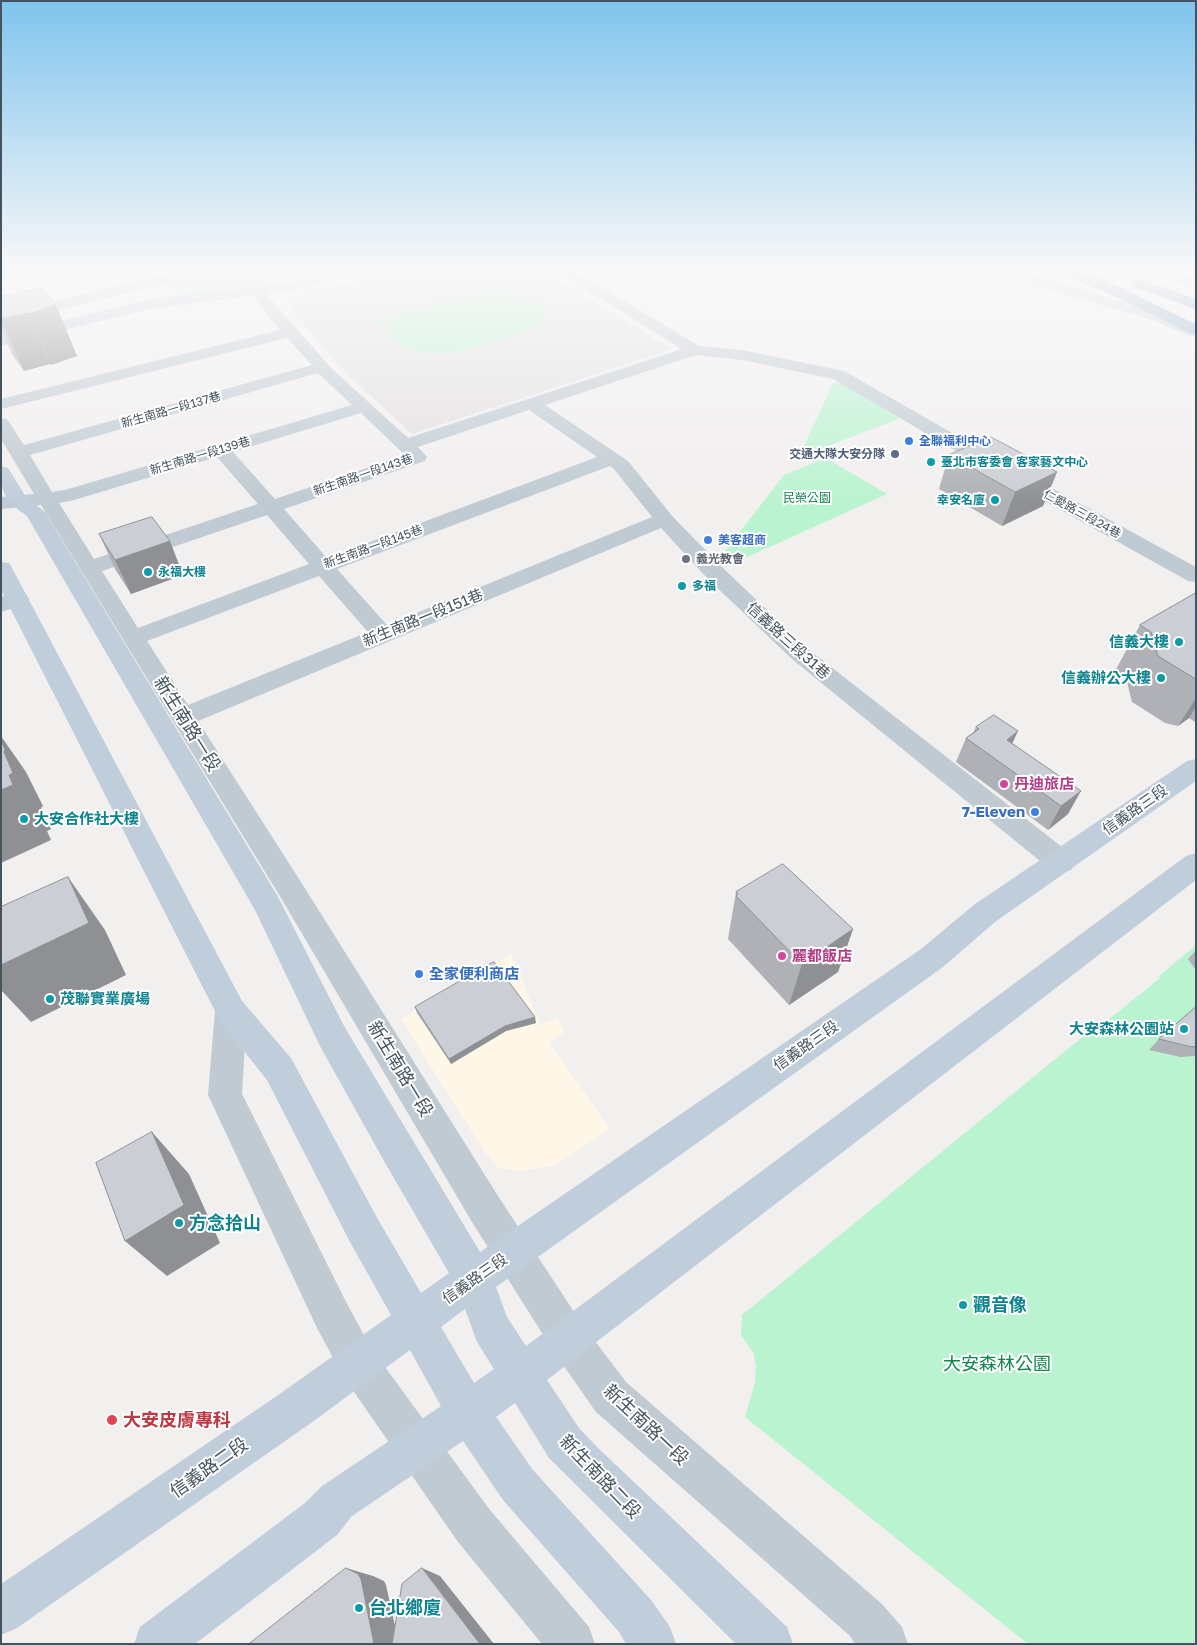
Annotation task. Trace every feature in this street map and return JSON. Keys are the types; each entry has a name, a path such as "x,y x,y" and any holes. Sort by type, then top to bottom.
{"main road":[{"name":"新生南路一段","path":"21,495 35,512 267,904 332,1036 396,1149 474,1279"},
{"path":"1,568 9,602 231,1011 279,1068 363,1229 468,1413 518,1485 635,1616 653,1644"},
{"name":"信義路三段","path":"415,1322 932,958 985,913 1196,768"},
{"path":"157,1644 320,1519 337,1501 418,1448 520,1376 1196,864"},
{"name":"新生南路二段","path":"474,1279 491,1328 564,1443 770,1644"},
{"name":"信義路二段","path":"1,1612 290,1413 357,1362 415,1322"}],"street":[{"path":"1,404 227,348"},
{"path":"305,348 363,407 406,446"},
{"name":"仁愛路三段24巷","path":"691,348 695,350 742,355 838,375 982,458 1196,576"},
{"name":"新生南路一段143巷","path":"90,568 418,457 406,446 695,350"},
{"name":"新生南路一段137巷","path":"19,452 322,367"},
{"name":"信義路三段31巷","path":"532,404 621,465 664,519 717,575 800,654 1061,862"},
{"name":"新生南路一段139巷","path":"21,495 67,496 363,407"},
{"name":"新生南路一段","path":"1,423 19,452 21,495 90,568 568,1338 612,1397 866,1620 885,1644"},
{"path":"221,450 383,634"},
{"name":"新生南路一段145巷","path":"133,638 613,458"},
{"name":"新生南路一段151巷","path":"182,717 664,519"},
{"path":"231,1011 225,1096 321,1295 357,1362 474,1526 572,1644"}],"shaded area":[{"path":"323,348 672,349 412,434 337,364"},
{"path":"511,954 540,1024 558,1018 564,1033 549,1042 610,1129 553,1166 520,1171 498,1168 484,1151 401,1019"}],"green space":[{"path":"408,348 472,348 444,353 415,351"},
{"name":"民榮公園","path":"833,383 843,383 901,418 799,457"},
{"name":"民榮公園","path":"826,458 887,494 725,567 718,560 784,475"},
{"name":"大安森林公園","path":"1196,945 1196,1644 1028,1644 745,1417 755,1382 756,1366 754,1354 741,1335 742,1315 1086,1034 1088,1036 1160,978 1159,976"}],"building":[{"path":"991,437 1057,472 1015,492 949,455"},
{"path":"152,517 170,541 115,560 99,534"},
{"path":"1196,593 1196,678 1194,678 1158,656 1151,632 1140,625"},
{"path":"994,715 1018,731 1007,740 1081,791 1061,806 966,738 979,729 976,727"},
{"path":"1,740 13,773 9,775 13,785 1,790"},
{"path":"783,864 853,929 802,964 736,896 738,894 736,892"},
{"path":"68,877 89,923 1,965 1,907"},
{"path":"494,962 535,1017 505,1026 449,1059 415,1007"},
{"path":"1196,1007 1196,1046 1192,1047 1159,1039"},
{"path":"152,1132 184,1205 125,1241 96,1163"},
{"path":"346,1568 358,1574 361,1579 374,1644 249,1644"},
{"path":"422,1568 480,1644 392,1644 402,1584"}],"place":[{"name":"全聯福利中心","path":"909,441"},
{"name":"交通大隊大安分隊","path":"895,454"},
{"name":"臺北市客委會 客家藝文中心","path":"931,462"},
{"name":"幸安名廈","path":"995,500"},
{"name":"美客超商","path":"708,540"},
{"name":"義光教會","path":"686,559"},
{"name":"永福大樓","path":"148,572"},
{"name":"多福","path":"682,586"},
{"name":"信義大樓","path":"1179,642"},
{"name":"信義辦公大樓","path":"1161,678"},
{"name":"丹迪旅店","path":"1004,784"},
{"name":"7-Eleven","path":"1035,812"},
{"name":"大安合作社大樓","path":"24,819"},
{"name":"麗都飯店","path":"782,956"},
{"name":"全家便利商店","path":"419,974"},
{"name":"茂聯實業廣場","path":"50,999"},
{"name":"大安森林公園站","path":"1184,1029"},
{"name":"方念拾山","path":"179,1223"},
{"name":"觀音像","path":"963,1305"},
{"name":"大安皮膚專科","path":"112,1420"},
{"name":"台北鄉廈","path":"359,1608"}]}
